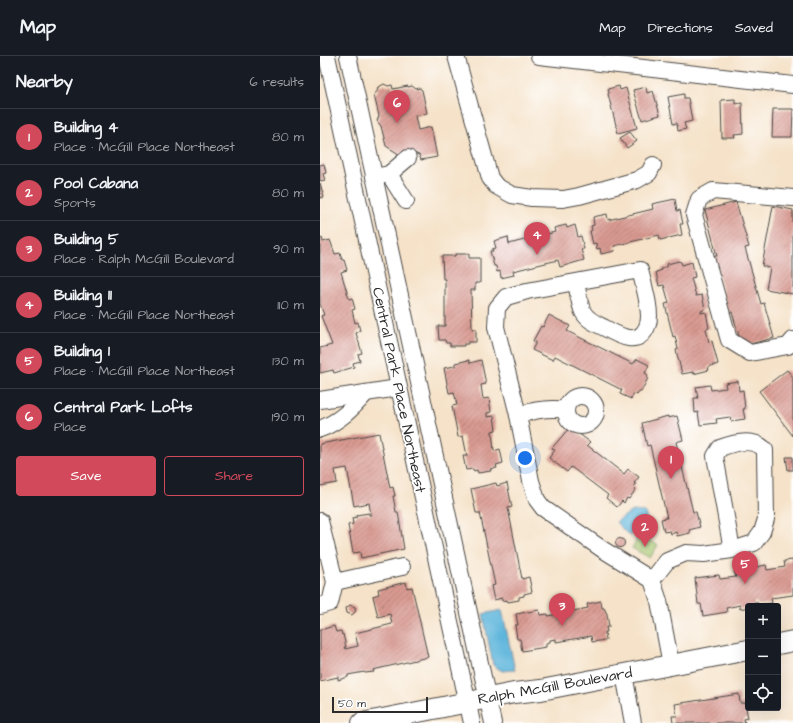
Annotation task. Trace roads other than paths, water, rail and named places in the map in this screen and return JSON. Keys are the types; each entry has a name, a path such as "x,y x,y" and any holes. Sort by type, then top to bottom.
{"main road":[{"path":"781,643 793,641"},
{"name":"Ralph McGill Boulevard","path":"362,723 487,698 541,690 745,651"}],"street":[{"name":"Central Park Place Northeast","path":"327,56 472,723"},
{"name":"Central Park Place Northeast","path":"348,56 382,176 493,723"},
{"path":"456,56 490,178 496,186 512,195 532,198 563,199 579,196 637,180 649,173 653,165"},
{"path":"539,56 793,85"},
{"path":"406,201 382,176 408,158"},
{"path":"793,198 713,191 699,199 694,215 729,340 750,353 788,346 793,340"},
{"path":"576,282 583,312 589,320 622,338 639,336 645,331 648,322 648,307 640,270 576,282 506,297 497,308 496,327 518,415 531,481 537,500 544,508 602,549 652,580 659,601 671,665"},
{"path":"320,400 398,388"},
{"path":"320,410 339,405 360,394"},
{"path":"321,425 331,425 354,407 360,394"},
{"path":"518,415 536,410 555,408 566,410"},
{"path":"652,580 667,561 686,553 704,554 732,550 754,543 762,532 766,519 765,450 761,446 752,443 740,443 720,448 715,456 732,550"},
{"path":"320,521 335,582 330,603 320,606"},
{"path":"335,582 402,567"},
{"path":"624,674 634,723"}],"water":[{"path":"632,511 645,512 650,531 638,529 629,536 616,522"},
{"path":"502,610 515,670 502,671 493,665 483,614"}],"place":[{"name":"Central Park Lofts","path":"397,123"},
{"name":"Building 11","path":"537,255"},
{"name":"Building 4","path":"671,479"},
{"name":"Pool Cabana","path":"645,547"},
{"name":"Building 1","path":"745,584"},
{"name":"Building 5","path":"562,626"}]}
